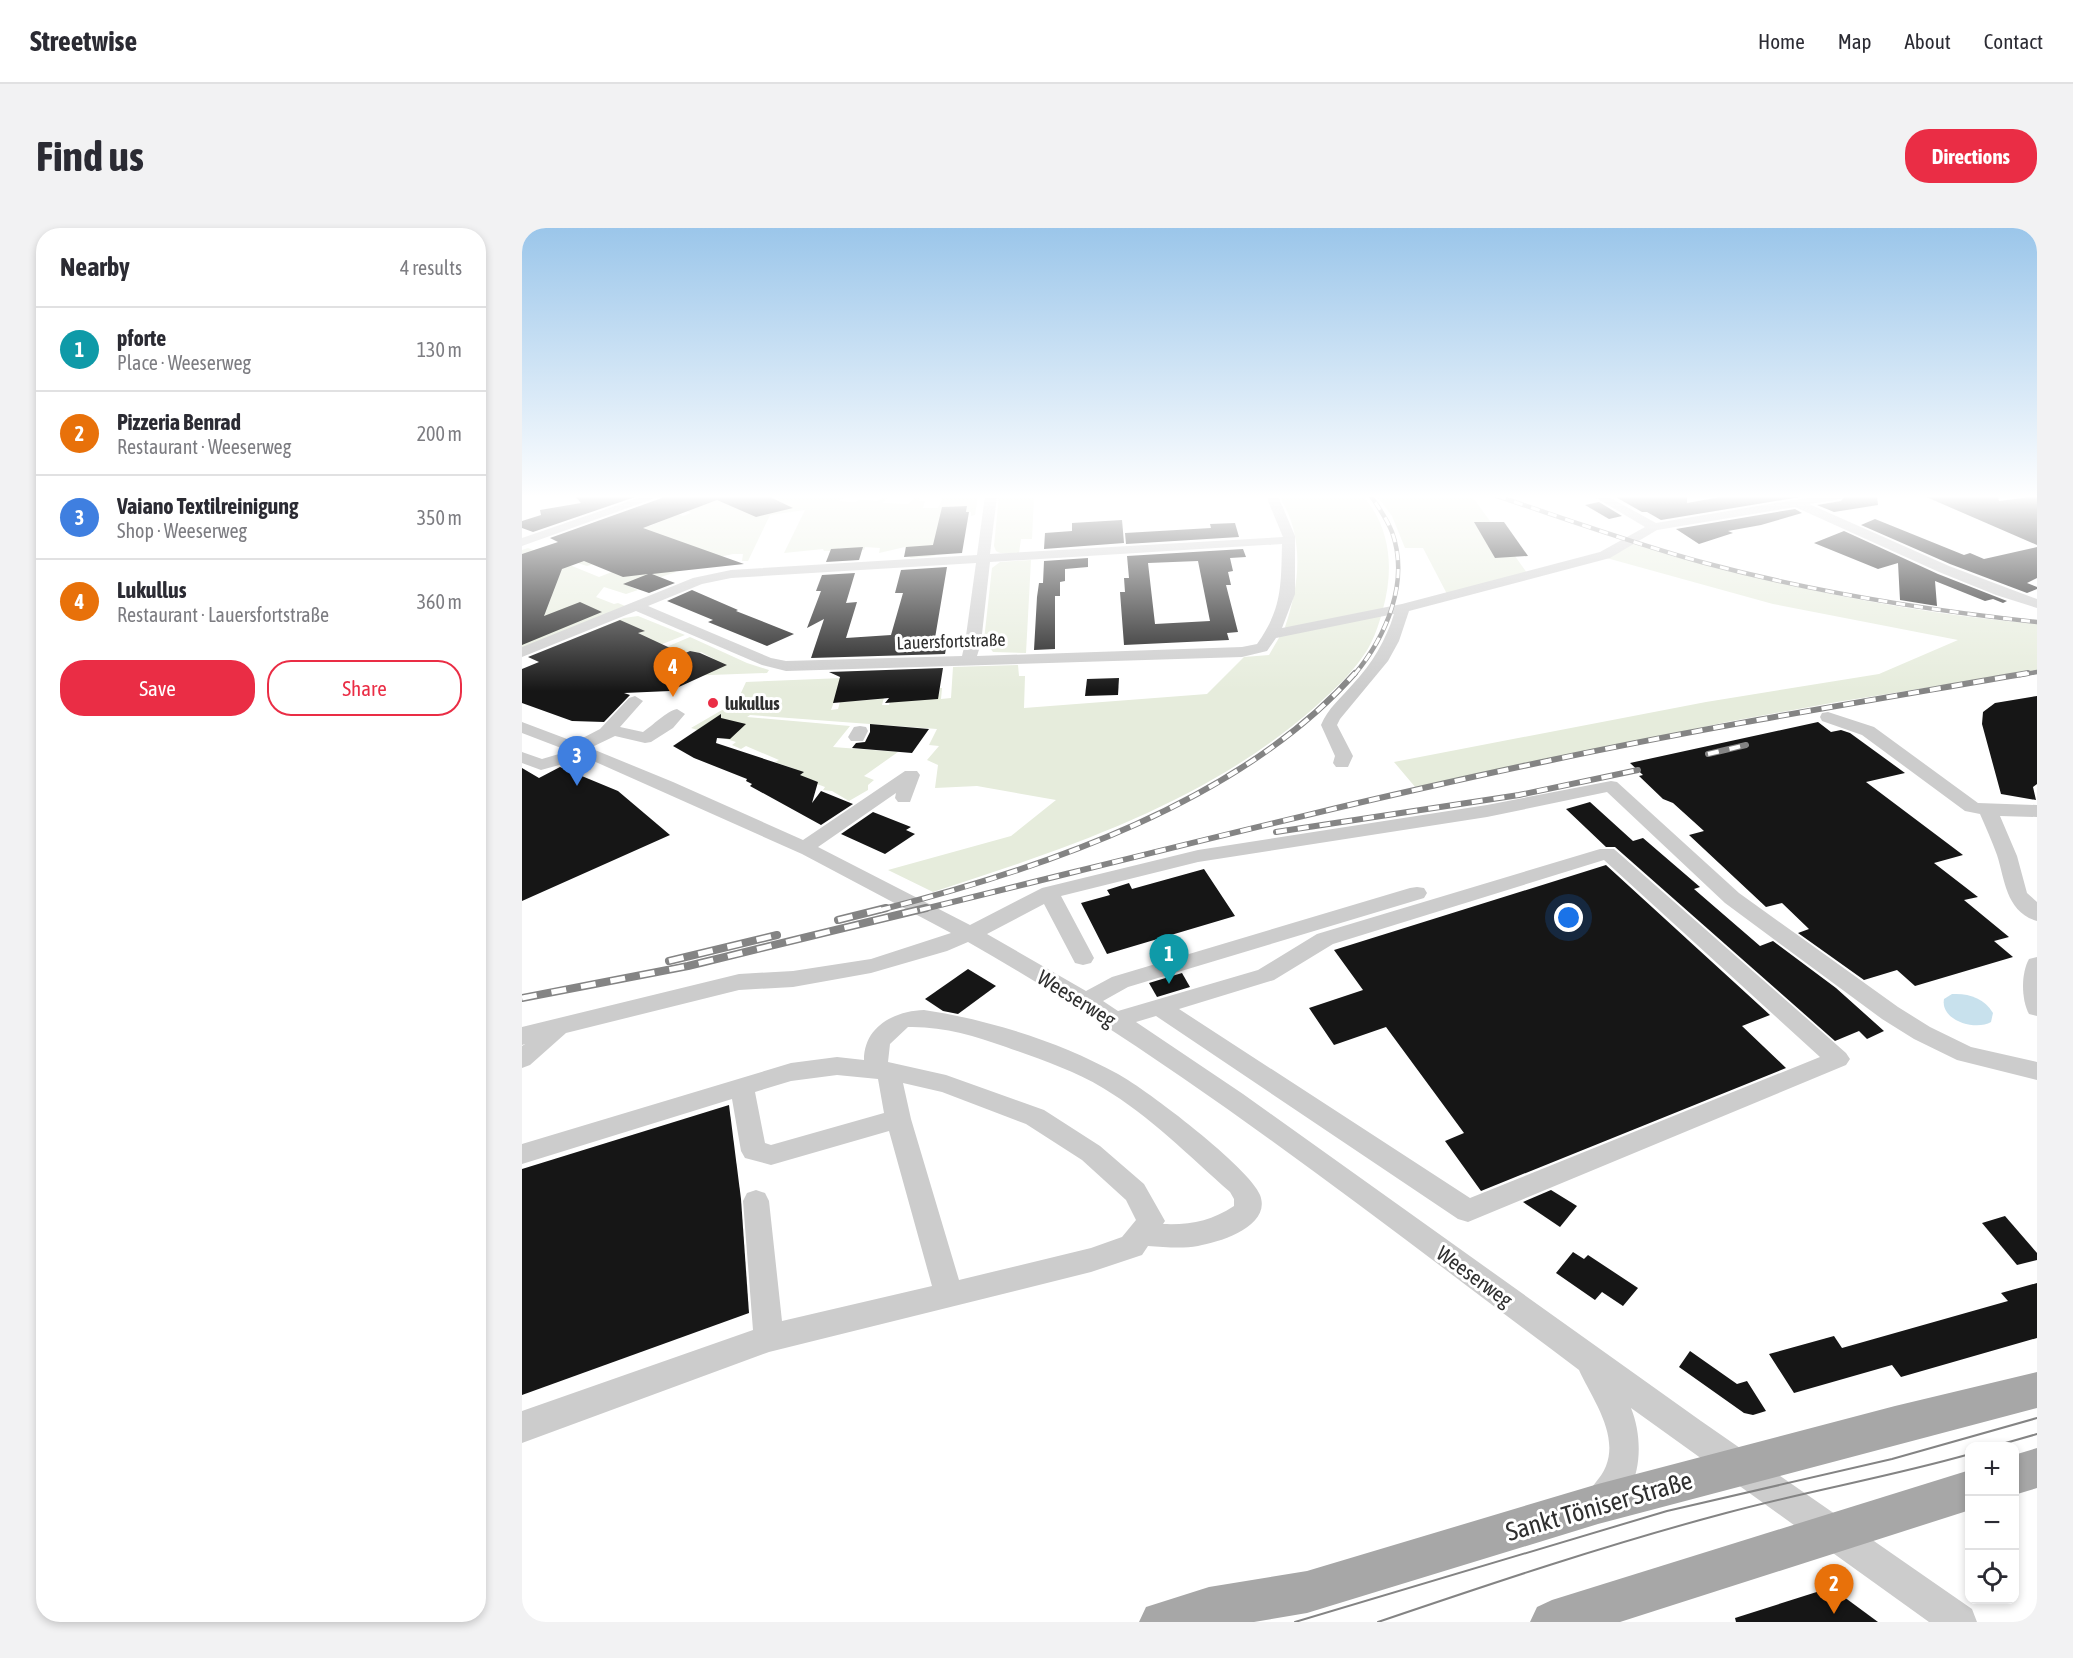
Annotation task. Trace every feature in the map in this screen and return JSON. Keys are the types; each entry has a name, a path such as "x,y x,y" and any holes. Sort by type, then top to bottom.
{"main road":[{"name":"Sankt Töniser Straße","path":"1161,1622 1209,1608 1307,1592 1598,1504 2037,1390"},
{"path":"2019,1473 2037,1468"},
{"path":"1552,1622 1965,1492"}],"street":[{"path":"522,652 698,581 731,574 935,561"},
{"path":"968,660 983,561"},
{"path":"1271,635 1288,594 1289,561"},
{"path":"1271,635 1403,608 1582,561"},
{"path":"1926,561 2001,592 2037,604"},
{"name":"Lauersfortstraße","path":"638,607 779,665 800,666 1242,652 1262,648 1271,635"},
{"path":"1342,763 1344,756 1329,725 1332,714 1357,690 1383,657 1398,629 1403,608"},
{"path":"522,757 541,765 581,750 635,704"},
{"path":"602,731 617,729 645,738 677,714"},
{"path":"1828,717 1868,731 1972,807 1988,810 2037,811"},
{"name":"Weeserweg","path":"522,727 581,750 804,848 912,901 1115,1020 1227,1095 1583,1354 1959,1622"},
{"path":"804,848 911,775 904,798"},
{"path":"522,1036 739,982 792,979 872,966 939,946 990,924 1049,893 1198,856 1487,811 1611,786 1732,898 1890,1013 1922,1033 1965,1054 2037,1071"},
{"path":"1988,810 2007,856 2017,895 2037,914"},
{"path":"1115,1020 1266,975 1325,939 1607,853 1838,1059 1468,1211 1159,1007"},
{"path":"1049,893 1083,958"},
{"path":"1084,1001 1107,988 1143,975 1417,893"},
{"path":"522,1026 723,976 841,962 909,946 929,938 967,934"},
{"path":"2037,964 2034,974 2037,1008"},
{"path":"949,1294 876,1049 889,1029 904,1019 932,1019 995,1035 1110,1080 1157,1115 1239,1184 1248,1197 1247,1212 1228,1226 1210,1233 1183,1237 1141,1234"},
{"path":"522,1059 559,1029 571,1023"},
{"path":"522,1154 791,1072 837,1066 883,1070 946,1084 1035,1117 1091,1153 1135,1192 1151,1221 1132,1246 1091,1260 769,1338 522,1427"},
{"path":"742,1087 754,1151 771,1155 898,1119"},
{"path":"756,1201 769,1338"},
{"name":"Weeserweg","path":"1583,1354 1604,1383 1616,1405 1622,1427 1623,1462 1613,1485 1598,1504"}],"green space":[{"path":"524,561 560,561 599,577 612,572 607,561 700,561 668,568 676,572 661,577 652,574 624,584 638,590 626,594 604,587 596,597 625,606 522,649 522,615 548,605 551,598 522,564"},
{"path":"572,561 603,561 587,566"},
{"path":"1031,561 1026,653 993,652 984,640 992,568 1000,562"},
{"path":"1297,561 1389,561 1383,609 1287,630 1285,627 1297,577"},
{"path":"1430,561 1518,561 1527,573 1447,594"},
{"path":"1618,561 1697,561 1782,583 1883,604 2037,624 2037,670 1727,722 1416,788 1394,762 1706,702 1879,674 1958,640 1773,604"},
{"path":"1382,613 1366,652 1338,686 1273,741 1228,770 1134,819 1034,858 933,892 888,870 1011,836 1056,800 977,786 935,788 938,765 927,760 939,746 929,745 937,729 750,715 747,717 850,726 833,747 898,752 864,776 874,780 868,785 868,790 849,801 832,791 823,790 825,787 817,784 818,782 799,776 795,769 775,762 779,760 746,746 741,749 732,745 736,742 691,728 722,710 733,710 746,682 843,678 831,710 838,709 840,702 880,699 882,694 885,694 882,705 889,705 890,702 902,697 939,695 940,688 942,688 941,699 951,698 953,667 1018,665 1019,676 1025,676 1024,708 1207,694 1244,657 1269,655 1280,636"},
{"path":"638,616 685,635 655,647 635,635 642,631 583,635 624,618"},
{"path":"690,637 747,663 769,670 767,673 683,676 714,659 701,652 697,654 690,651 680,654 664,648"}],"water":[{"path":"1952,994 1964,994 1981,1000 1993,1013 1991,1022 1977,1025 1960,1022 1953,1018 1944,1007 1944,999"}],"building":[{"path":"522,561 584,561 562,569 544,616 580,602 602,612 522,645"},
{"path":"584,561 736,561 744,564 652,574 675,583 649,593 623,584 648,574 623,577"},
{"path":"1044,561 1088,561 1088,567 1065,569 1065,581 1060,582 1060,596 1055,596 1055,649 1034,650 1037,597 1039,583 1043,583"},
{"path":"1127,561 1197,561 1148,563 1155,624 1210,621 1198,561 1231,561 1233,571 1228,572 1231,585 1226,585 1238,632 1227,633 1229,640 1124,645 1120,592 1125,592 1124,578 1129,578"},
{"path":"1858,561 1910,561 2007,601 2003,603 1993,599 1985,601 1935,581 1937,606 1900,600 1898,563 1878,569"},
{"path":"1943,561 2037,561 2037,578 2027,583 2037,589 2027,593"},
{"path":"947,567 935,638 948,637 945,654 811,658 824,619 807,628 821,591 816,591 822,575 855,573 846,603 857,602 846,638 891,635 903,593 895,593 901,570"},
{"path":"692,590 738,610 736,611 794,634 767,646 708,622 713,620 667,601"},
{"path":"620,620 645,631 638,633 683,654 690,651 700,653 727,665 670,691 624,693 630,695 604,722 572,721 522,703 522,669 539,662 528,657"},
{"path":"943,668 938,699 885,703 889,698 833,703 840,677 829,672"},
{"path":"1119,678 1118,695 1085,696 1087,679"},
{"path":"2037,696 2037,784 2033,787 2036,800 2001,794 1982,724 1983,712 1995,703"},
{"path":"721,714 721,718 746,724 730,739 717,738 716,743 804,772 800,775 818,782 812,803 821,791 853,804 821,825 750,786 752,784 746,781 747,779 694,758 673,746"},
{"path":"1818,722 1831,732 1841,730 1850,733 1905,773 1866,782 1963,855 1934,863 1978,897 1964,900 2009,937 1994,941 2013,957 1915,986 1897,970 1864,980 1798,933 1809,929 1782,903 1766,907 1689,835 1704,831 1673,803 1663,799 1639,776 1643,775 1630,763"},
{"path":"870,724 929,729 912,753 852,748 856,743 865,742 870,732"},
{"path":"560,767 618,791 670,835 522,901 522,768 539,778"},
{"path":"1590,802 1633,841 1643,838 1700,887 1694,889 1760,946 1773,941 1836,988 1884,1031 1867,1039 1859,1031 1835,1041 1615,847 1606,847 1566,809"},
{"path":"873,812 911,827 906,830 915,834 885,854 841,834"},
{"path":"1606,865 1770,1015 1742,1026 1786,1068 1481,1191 1445,1141 1464,1133 1386,1027 1334,1045 1309,1008 1363,990 1334,950"},
{"path":"1204,869 1235,916 1107,954 1081,903 1110,895 1107,890 1129,883 1132,889"},
{"path":"968,969 996,986 958,1014 943,1011 925,999"},
{"path":"1182,973 1190,987 1157,997 1149,983"},
{"path":"729,1105 741,1199 749,1313 522,1395 522,1169"},
{"path":"1551,1190 1577,1206 1560,1227 1523,1202"},
{"path":"2005,1216 2037,1253 2037,1260 2017,1265 1982,1223"},
{"path":"1573,1252 1584,1259 1588,1255 1638,1288 1623,1306 1602,1292 1595,1300 1556,1273"},
{"path":"2037,1283 2037,1338 1901,1377 1892,1365 1794,1393 1769,1354 1834,1336 1842,1348 2008,1301 2001,1293"},
{"path":"1690,1351 1737,1384 1747,1381 1766,1411 1753,1415 1744,1413 1679,1367"},
{"path":"1823,1590 1840,1594 1878,1622 1736,1622 1735,1618"}],"tram line":[{"path":"1295,1622 1667,1511 1892,1459 2037,1418"},
{"path":"2009,1442 2037,1434"},
{"path":"1378,1622 1682,1525 1965,1455"}],"railway":[{"path":"1354,675 1376,644 1392,608 1398,561"},
{"path":"1698,561 1787,583 1870,599 2037,622"},
{"path":"2020,675 2037,672"},
{"path":"880,910 1007,874 1071,851 1136,824 1197,794 1255,759 1309,719 1355,673"},
{"path":"920,910 1311,814 1547,761 1727,726 2028,673"},
{"path":"1708,754 1746,745"},
{"path":"1276,832 1519,795 1638,770"},
{"path":"838,920 886,908"},
{"path":"522,998 688,966 926,908"},
{"path":"669,961 777,935"}],"place":[{"name":"Lukullus","path":"673,697"},
{"name":"lukullus","path":"713,703"},
{"name":"Vaiano Textilreinigung","path":"577,786"},
{"name":"pforte","path":"1169,984"},
{"name":"Pizzeria Benrad","path":"1834,1614"}]}
